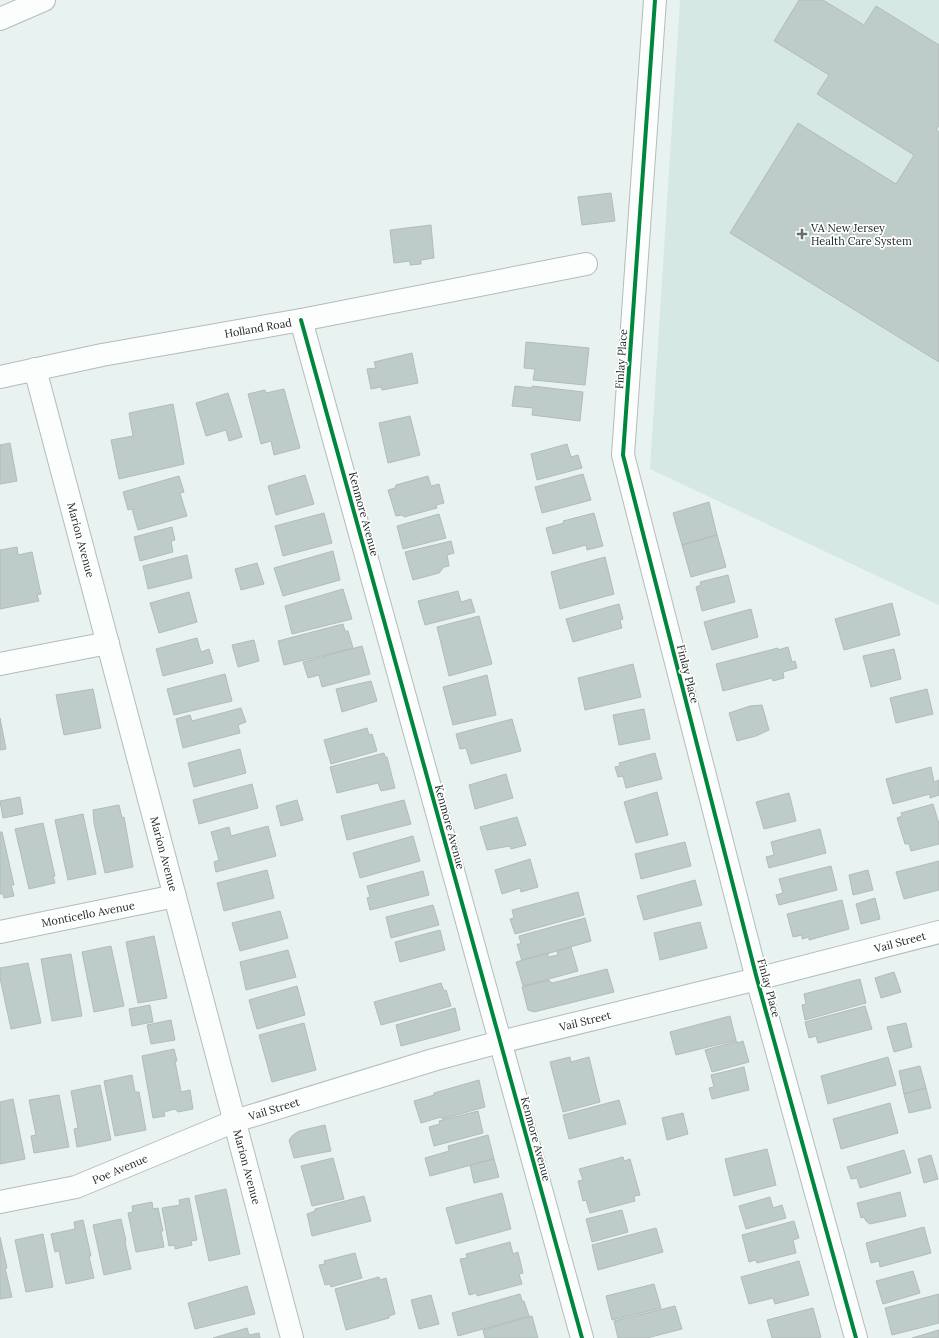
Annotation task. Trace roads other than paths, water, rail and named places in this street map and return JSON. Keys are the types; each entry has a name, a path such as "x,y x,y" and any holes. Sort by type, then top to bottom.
{"street":[{"path":"0,19 44,0"},
{"name":"Finlay Place","path":"655,0 623,455 757,979 856,1338"},
{"name":"Holland Road","path":"0,377 102,355 301,320 586,264"},
{"name":"Kenmore Avenue","path":"301,320 582,1338"},
{"name":"Marion Avenue","path":"35,369 292,1338"},
{"path":"0,664 108,643"},
{"name":"Monticello Avenue","path":"0,932 176,896"},
{"name":"Vail Street","path":"235,1121 433,1060 500,1042 757,979 939,932"},
{"name":"Poe Avenue","path":"0,1202 76,1187 235,1121"}],"place":[{"name":"VA New Jersey Health Care System","path":"802,234"}]}
